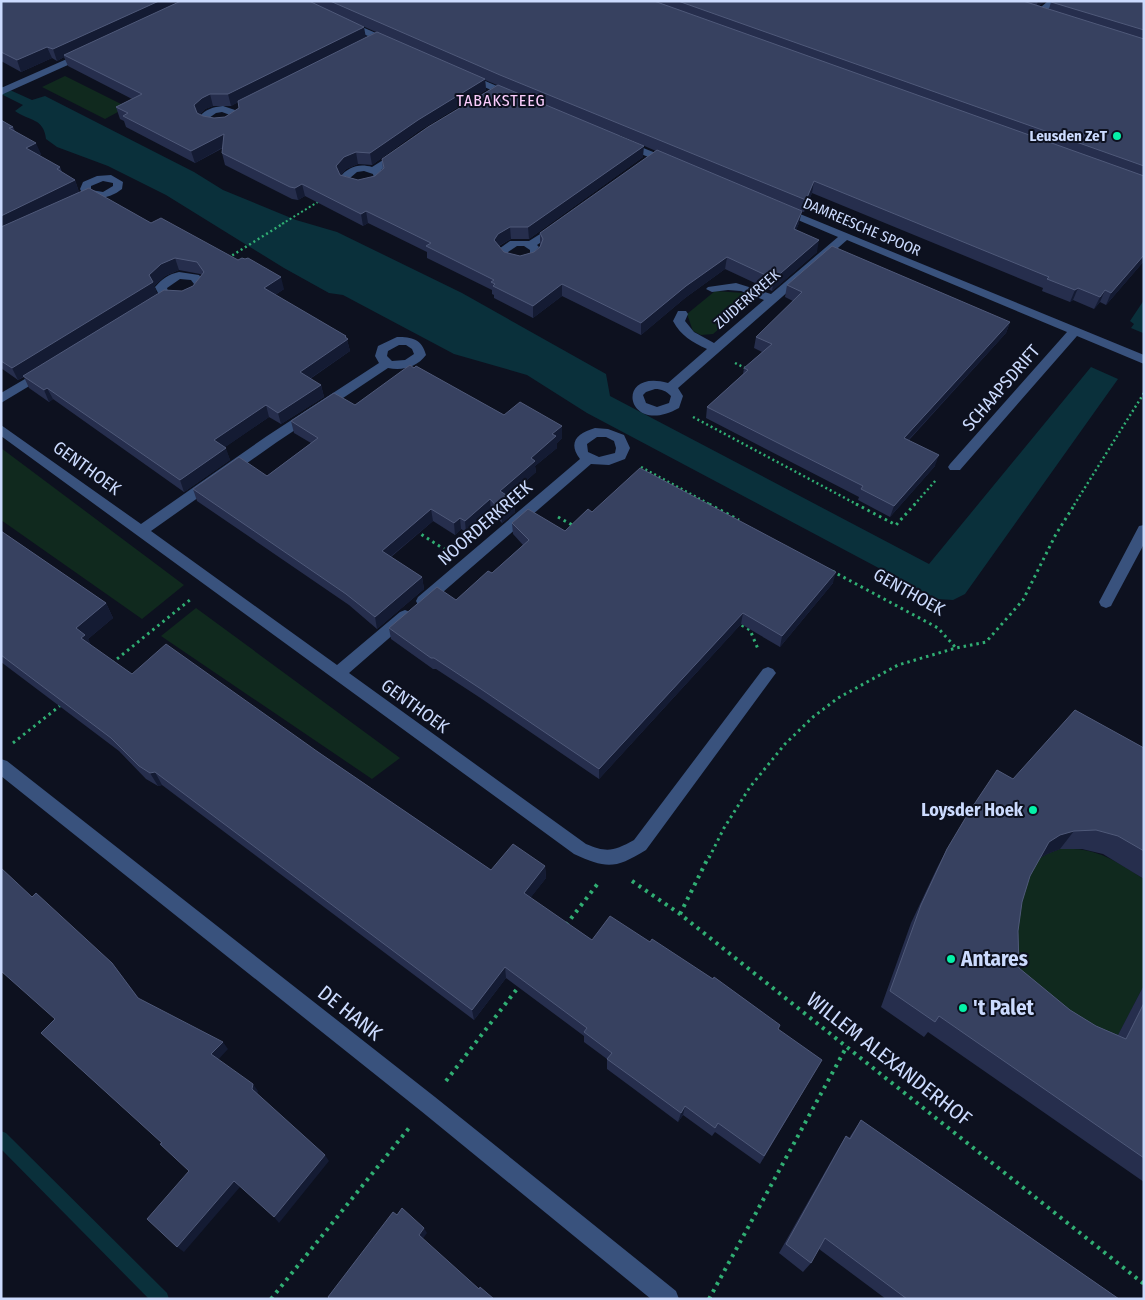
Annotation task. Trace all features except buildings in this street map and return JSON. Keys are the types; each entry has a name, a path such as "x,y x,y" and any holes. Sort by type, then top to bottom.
{"street":[{"path":"1037,15 1053,1"},
{"path":"336,19 397,45"},
{"path":"362,45 378,37"},
{"path":"1,92 96,48"},
{"path":"460,74 493,92 523,101"},
{"path":"620,141 651,159 682,167"},
{"path":"374,170 410,145"},
{"name":"DAMREESCHE SPOOR","path":"772,205 1144,360"},
{"path":"530,245 566,219"},
{"name":"ZUIDERKREEK","path":"670,388 845,236"},
{"path":"178,275 195,277 200,284 196,292 185,297 162,298 161,287 168,280 178,275"},
{"path":"712,288 735,285 750,289 772,299"},
{"path":"682,314 680,321 682,329 713,350"},
{"name":"SCHAAPSDRIFT","path":"955,467 1074,332"},
{"path":"141,531 272,439 387,363"},
{"path":"1,399 52,367"},
{"path":"651,385 670,388 677,396 673,407 665,411 652,411 641,406 636,397 641,389 651,385"},
{"name":"GENTHOEK","path":"1,429 580,849 598,858 617,858"},
{"path":"608,432 619,438 623,448 620,456 603,462 588,459 580,451 580,442 588,434 608,432"},
{"name":"NOORDERKREEK","path":"338,673 588,459"},
{"path":"1106,602 1144,530"},
{"path":"617,858 640,845 768,673"},
{"name":"DE HANK","path":"1,766 428,1104 668,1299"}],"path":[{"path":"195,277 304,209"},
{"path":"713,350 753,372"},
{"path":"680,914 724,828 750,787 767,763 813,717 838,698 898,665 956,648 986,642 1023,600 1056,534 1144,393"},
{"path":"673,407 896,525 948,467 955,467"},
{"path":"620,456 740,521"},
{"path":"536,504 577,528"},
{"path":"410,527 467,564"},
{"name":"GENTHOEK","path":"826,568 938,628 956,648"},
{"path":"107,668 212,582"},
{"path":"733,620 750,630 768,673"},
{"path":"9,747 62,704"},
{"name":"WILLEM ALEXANDERHOF","path":"617,858 632,881 680,914 1144,1284"},
{"path":"709,1299 847,1046"}],"green space":[{"path":"65,76 127,107 105,119 42,87"},
{"path":"715,291 744,293 754,299 713,334 701,335 693,331 687,314"},
{"path":"1,448 184,585 142,619 1,520"},
{"path":"196,608 400,758 372,779 161,636"},
{"path":"1060,849 1084,850 1104,856 1144,879 1144,985 1108,1055 1006,978 1007,934 1036,860"}],"water":[{"path":"1,86 32,100 45,96 194,172 223,190 296,220 337,232 462,293 606,374 610,396 929,564 1091,367 1118,379 965,594 953,600 937,599 587,413 527,375 454,354 343,295 329,293 284,268 166,195 108,166 57,147 46,139 45,132 39,124 15,111 23,105 1,94"},
{"path":"1144,300 1143,333 1131,328 1134,324 1130,321"}],"waterway":[{"path":"1,1138 161,1299"}],"place":[{"name":"Leusden ZeT","path":"1117,136"},
{"name":"Loysder Hoek","path":"1033,810"},
{"name":"Antares","path":"951,959"},
{"name":"'t Palet","path":"963,1008"}],"district":[{"name":"TABAKSTEEG","path":"501,100"}]}
